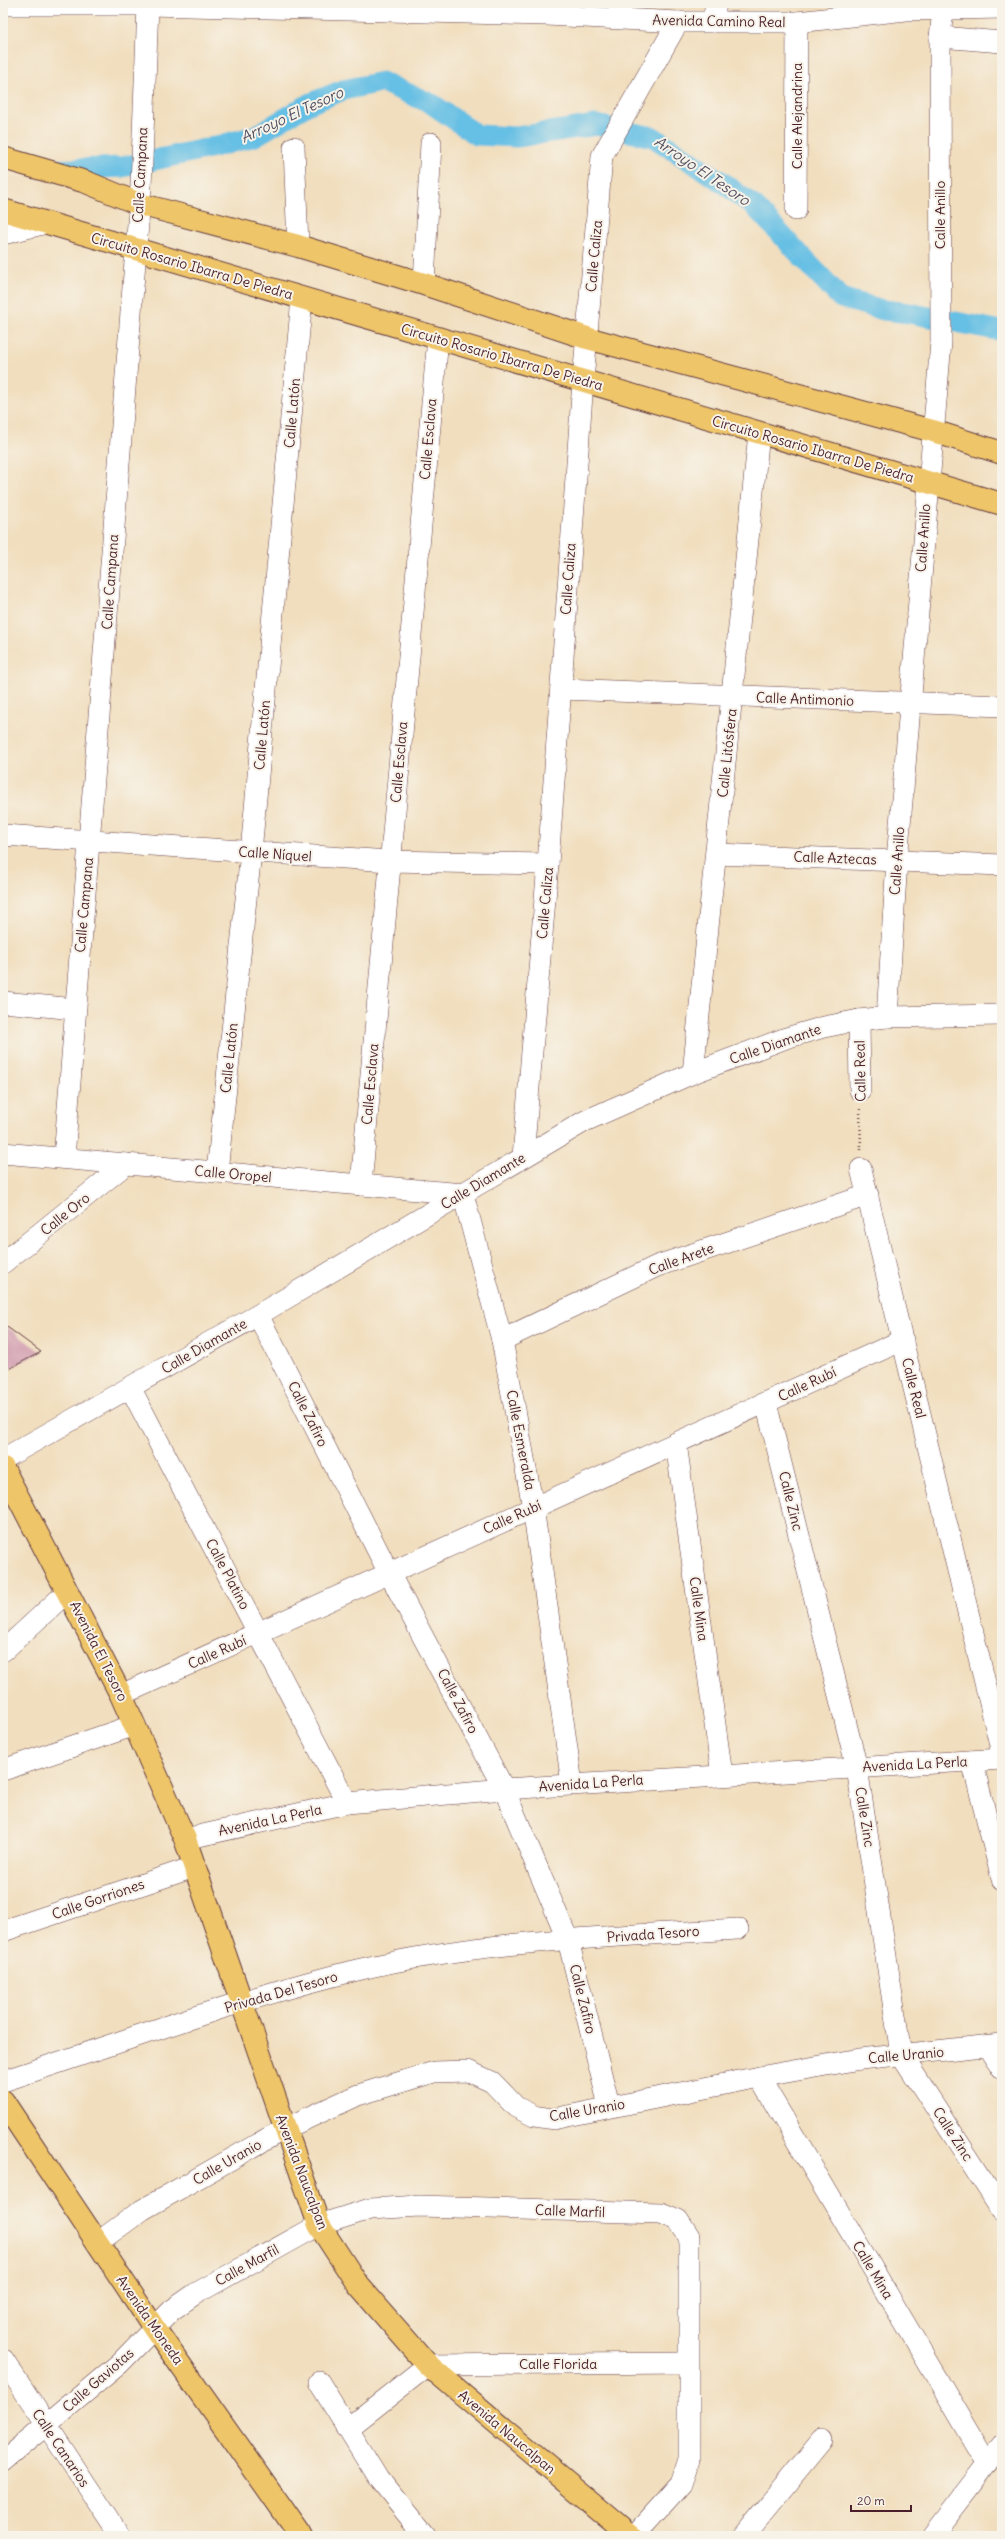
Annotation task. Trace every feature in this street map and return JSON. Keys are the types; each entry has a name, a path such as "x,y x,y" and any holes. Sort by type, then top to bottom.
{"main road":[{"path":"3,158 86,182 140,195 298,246 424,284 587,338 933,431 1002,453"},
{"name":"Circuito Rosario Ibarra De Piedra","path":"3,210 1002,504"},
{"name":"Avenida El Tesoro","path":"3,1468 122,1695 184,1838"},
{"name":"Avenida Naucalpan","path":"184,1838 242,2002 284,2129 319,2225 358,2285 428,2365 631,2536"},
{"name":"Avenida Moneda","path":"3,2101 155,2329 300,2536"}],"street":[{"name":"Avenida Camino Real","path":"16,4 621,11 678,22 715,12 797,22 873,8 907,6 943,10 1002,8"},
{"name":"Calle Campana","path":"64,1158 140,195 148,5"},
{"name":"Calle Anillo","path":"887,1017 897,860 927,483 933,431 940,342 940,38 943,10"},
{"name":"Calle Caliza","path":"524,1157 548,864 583,381 602,156 628,107 678,22"},
{"name":"Calle Alejandrina","path":"796,210 797,22"},
{"path":"940,38 1002,42"},
{"path":"424,284 431,143"},
{"path":"294,147 298,246"},
{"path":"3,234 46,223"},
{"name":"Calle Latón","path":"217,1172 251,852 302,298"},
{"name":"Calle Esclava","path":"362,1185 389,861 438,338"},
{"name":"Calle Litósfera","path":"694,1073 759,433"},
{"name":"Calle Antimonio","path":"560,689 1002,706"},
{"name":"Calle Níquel","path":"3,835 389,861 548,864"},
{"name":"Calle Aztecas","path":"716,854 1002,865"},
{"path":"3,1002 75,1009"},
{"name":"Calle Diamante","path":"3,1459 131,1389 585,1121 694,1073 786,1038 859,1020 887,1017 1001,1019"},
{"name":"Calle Real","path":"859,1020 860,1090"},
{"name":"Calle Oropel","path":"3,1153 463,1194"},
{"name":"Calle Oro","path":"3,1263 126,1164"},
{"name":"Calle Real","path":"861,1168 1002,1753"},
{"name":"Calle Esmeralda","path":"463,1194 502,1340 533,1508 572,1784"},
{"name":"Calle Arete","path":"502,1340 657,1266 868,1195"},
{"name":"Calle Zafiro","path":"258,1315 389,1573 504,1789 568,1940 609,2106"},
{"name":"Calle Rubí","path":"122,1695 903,1340"},
{"name":"Calle Platino","path":"131,1389 347,1803"},
{"name":"Calle Zinc","path":"766,1403 857,1768 901,2054 1002,2210"},
{"name":"Calle Mina","path":"676,1443 722,1775"},
{"path":"3,1651 68,1591"},
{"path":"3,1770 135,1725"},
{"name":"Avenida La Perla","path":"184,1838 347,1803 572,1784 1002,1759"},
{"path":"972,1761 1002,1879"},
{"name":"Calle Gorriones","path":"3,1931 194,1867"},
{"name":"Privada Tesoro","path":"568,1940 738,1929"},
{"name":"Privada Del Tesoro","path":"3,2081 242,2002 358,1970 439,1954 568,1940"},
{"name":"Calle Uranio","path":"97,2243 142,2210 284,2129 358,2095 434,2072 468,2071 492,2082 516,2107 534,2116 552,2119 760,2076 901,2054 933,2053 994,2045 1002,2069"},
{"name":"Calle Mina","path":"760,2076 988,2464"},
{"name":"Calle Marfil","path":"155,2329 172,2310 195,2294 319,2225 370,2209 419,2206 661,2213 678,2220 689,2237 689,2459 681,2484 634,2536"},
{"name":"Calle Gaviotas","path":"3,2461 119,2364 155,2329"},
{"name":"Calle Canarios","path":"3,2359 45,2426 120,2536"},
{"name":"Calle Florida","path":"428,2365 688,2363"},
{"path":"347,2429 428,2365"},
{"path":"319,2382 378,2478 425,2536"},
{"path":"743,2536 822,2440"},
{"path":"932,2536 1002,2445"}],"path":[{"name":"Calle Real","path":"860,1090 861,1168"}],"building":[{"path":"3,1324 41,1352 3,1372"}],"waterway":[{"name":"Arroyo El Tesoro","path":"55,170 122,167 214,147 255,136 309,104 343,90 382,82 432,104 477,135 517,137 596,125 653,137 719,180 755,207 841,298 883,310 909,313 1002,331"}]}
